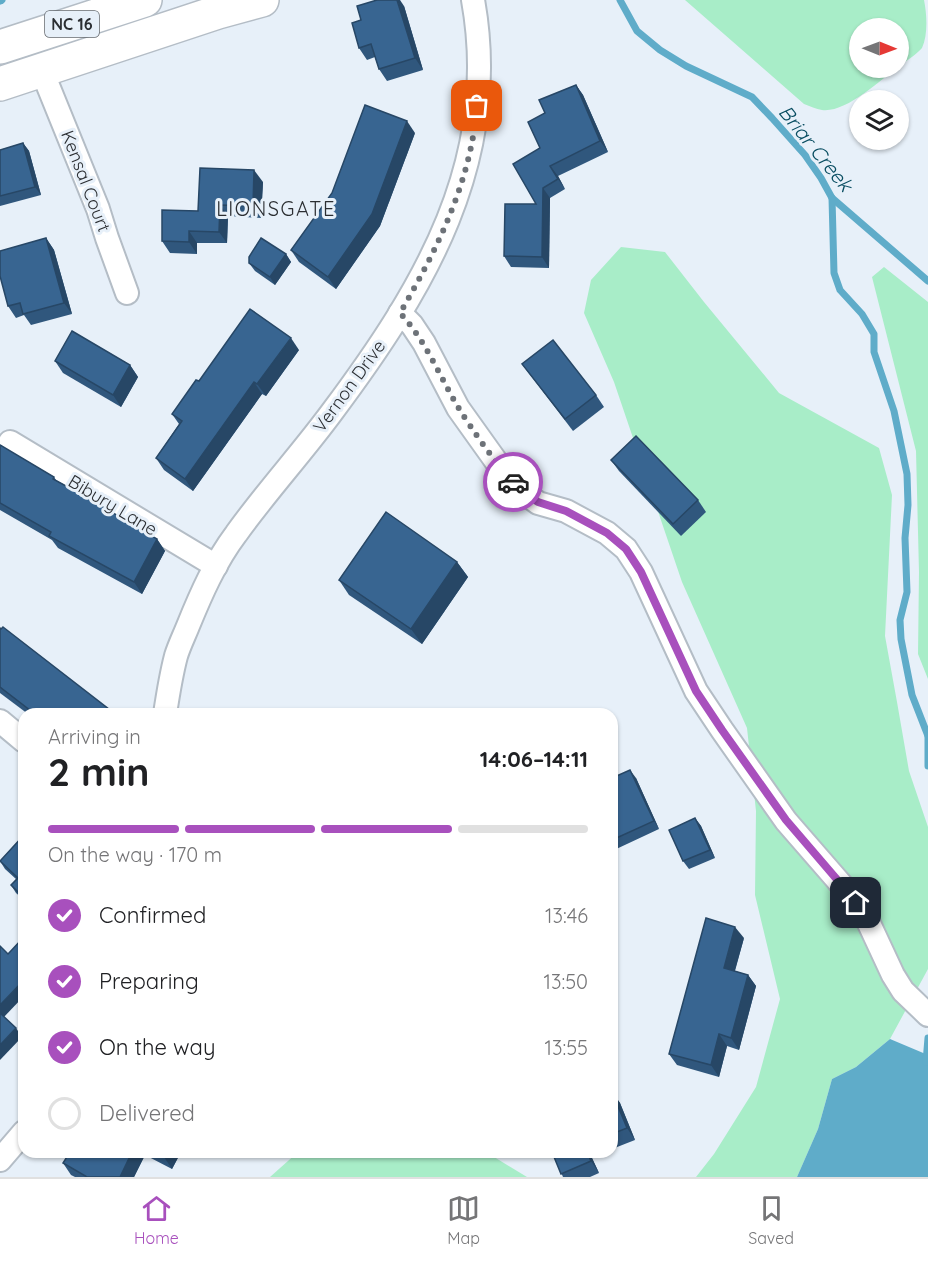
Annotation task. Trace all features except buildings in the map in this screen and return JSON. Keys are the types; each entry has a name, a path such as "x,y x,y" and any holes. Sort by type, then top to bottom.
{"main road":[{"name":"NC 16","path":"0,47 145,0"},
{"name":"NC 16","path":"0,84 42,71 214,6 262,0"}],"street":[{"name":"Vernon Drive","path":"166,708 177,653 199,598 216,566 234,536 331,413 382,342 443,234 458,196 476,123 478,39 472,0"},
{"name":"Kensal Court","path":"42,71 98,208 127,293"},
{"path":"400,313 412,325 424,343 458,408 511,480 538,502 566,511 607,533 626,549 641,572 702,701 786,820 866,917 903,991 928,1015"},
{"name":"Bibury Lane","path":"10,442 216,566"},
{"path":"0,720 18,736"},
{"path":"1,1158 18,1139"}],"green space":[{"path":"685,0 924,0 925,37 922,48 909,59 909,18 849,18 849,78 884,78 869,90 849,90 849,103 841,107 822,110 804,104"},
{"path":"621,247 665,252 779,393 879,448 892,495 885,636 909,771 928,827 928,969 890,1039 856,1067 832,1079 818,1129 797,1177 696,1177 714,1154 756,1087 780,999 755,895 756,811 747,728 682,582 614,382 584,313 591,280"},
{"path":"884,267 928,302 928,679 918,654 919,572 916,451 872,277"},
{"path":"291,1158 496,1158 527,1177 270,1177"}],"water":[{"path":"890,1039 928,1055 928,1177 797,1177 818,1129 832,1079 856,1067"}],"waterway":[{"name":"Briar Creek","path":"620,0 637,31 660,50 686,66 752,97 805,155 832,198 928,281"},
{"path":"832,198 834,273 840,290 862,314 874,334 874,352 894,411 907,474 908,505 905,538 907,592 900,620 901,639 912,695 928,736"},
{"path":"928,736 928,766"},
{"path":"926,1062 928,1038"}],"way so far":[{"path":"477,106 470,153 453,209 429,262 400,313 412,325 424,343 458,408 513,482"}],"district":[{"name":"LIONSGATE","path":"276,208"}],"route":[{"path":"513,482 538,502 566,511 607,533 626,549 641,572 696,691 786,820 856,903"}]}
